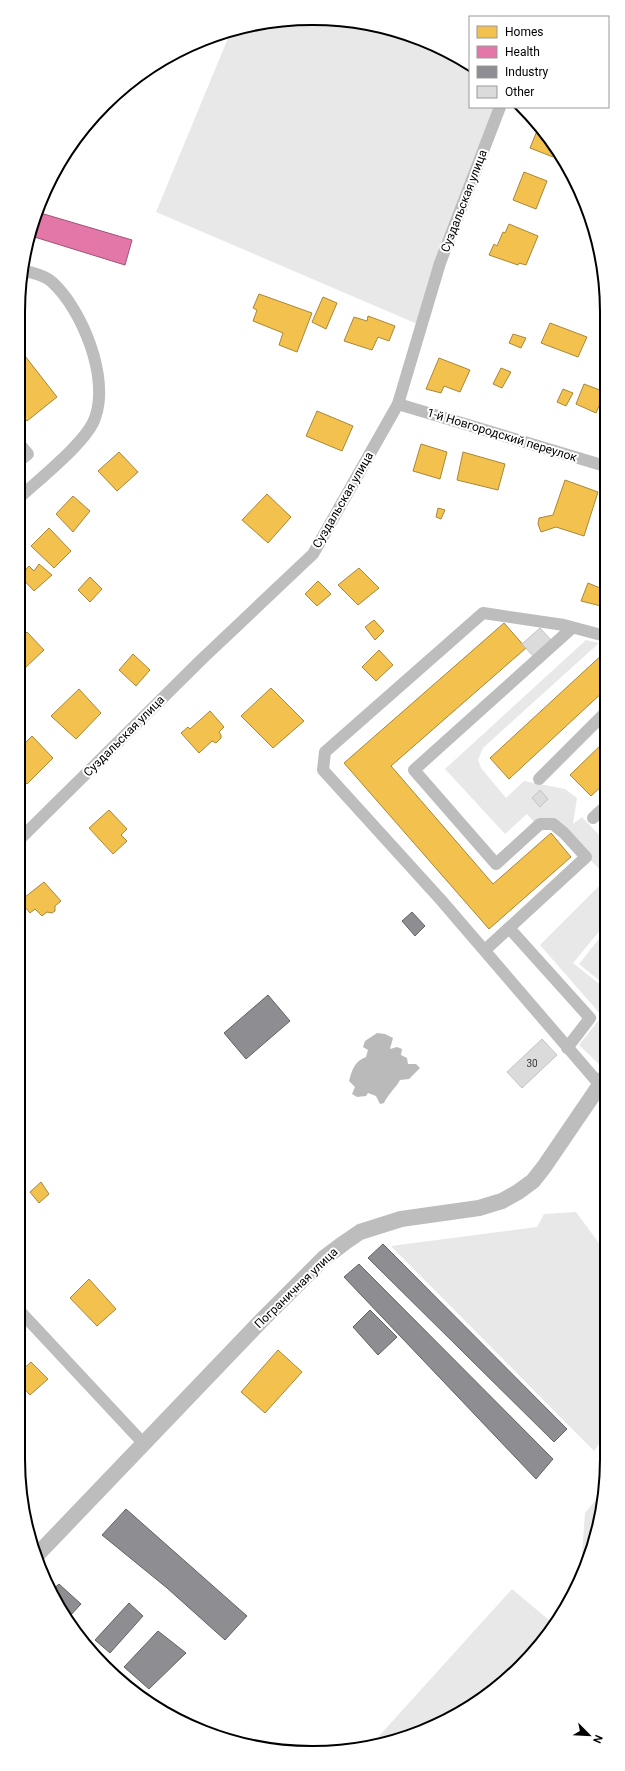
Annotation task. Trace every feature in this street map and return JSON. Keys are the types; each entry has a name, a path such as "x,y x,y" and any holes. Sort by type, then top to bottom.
{"street":[{"name":"Суздальская улица","path":"25,834 202,659 312,554 398,404 440,263 500,108"},
{"path":"25,493 87,435 95,419 100,399 98,371 87,338 70,304 51,280 28,272"},
{"name":"1-й Новгородский переулок","path":"398,404 600,465"},
{"path":"600,635 572,628 484,613 326,752 323,770 485,950 567,1048 600,1077"},
{"path":"485,950 586,857 564,833 552,824 540,824 496,864 414,770 572,628"},
{"path":"539,779 600,718"},
{"path":"593,818 600,812"},
{"path":"509,928 590,1018 567,1048"},
{"name":"Пограничная улица","path":"39,1547 144,1444 261,1321 324,1258 360,1232 401,1219 479,1208 502,1201 518,1192 533,1181 544,1167 600,1084"},
{"path":"25,1316 144,1444"}],"shaded area":[{"path":"312,25 350,27 387,35 423,47 469,71 469,108 500,108 422,326 156,212 228,38 275,27"},
{"path":"586,640 599,643 483,748 478,760 481,768 506,798 524,781 565,789 577,798 573,824 582,817 600,836 600,870 564,833 534,822 527,814 505,834 445,769"},
{"path":"600,885 600,930 573,963 600,984 600,1014 540,945"},
{"path":"600,938 600,981 579,964"},
{"path":"600,1019 600,1065 579,1045"},
{"path":"377,1033 385,1034 393,1038 390,1049 397,1047 402,1049 401,1055 407,1058 408,1064 416,1064 420,1068 409,1079 400,1080 384,1103 380,1104 376,1096 368,1093 366,1096 357,1097 352,1094 355,1087 349,1081 354,1066 366,1057 368,1050 363,1047 365,1041"},
{"path":"576,1212 600,1245 600,1443 594,1451 391,1246 537,1227 544,1214"},
{"path":"598,1497 590,1533 583,1557 582,1554 585,1513"},
{"path":"512,1589 550,1621 541,1634 516,1662 488,1687 472,1698 423,1724 405,1731 377,1738"}],"building: Homes":[{"path":"537,132 554,156 553,157 530,148"},
{"path":"524,172 547,181 536,209 513,200"},
{"path":"509,224 538,236 526,265 519,263 518,265 489,255 494,244 497,246 503,232 505,233"},
{"path":"259,294 312,313 297,352 279,345 283,333 253,321 257,310 253,308"},
{"path":"323,297 337,303 326,329 312,322"},
{"path":"368,316 395,326 389,341 378,337 372,350 344,341 354,317 367,321"},
{"path":"550,323 587,337 578,357 541,343"},
{"path":"513,334 526,338 521,348 509,343"},
{"path":"25,356 57,397 27,421 25,419"},
{"path":"439,358 470,370 460,392 444,386 441,393 426,389"},
{"path":"501,368 511,372 502,388 493,384"},
{"path":"584,384 600,390 600,404 596,413 576,404"},
{"path":"563,389 573,393 566,406 557,402"},
{"path":"317,411 353,426 342,451 306,436"},
{"path":"421,444 447,452 440,479 413,471"},
{"path":"119,452 138,472 117,491 98,471"},
{"path":"463,452 505,464 498,490 457,480"},
{"path":"565,480 598,492 584,536 556,527 541,532 538,524 539,518 553,515"},
{"path":"267,494 291,517 268,543 242,520"},
{"path":"73,496 90,511 73,532 56,514"},
{"path":"438,508 445,510 441,519 436,517"},
{"path":"49,528 71,551 54,568 31,546"},
{"path":"39,564 52,575 34,591 25,581 25,570 29,566 34,571"},
{"path":"359,568 379,588 358,605 338,585"},
{"path":"90,577 102,589 90,602 78,590"},
{"path":"318,581 331,594 317,606 305,594"},
{"path":"588,583 600,588 600,606 581,601"},
{"path":"374,620 384,631 375,640 365,627"},
{"path":"504,623 526,648 391,766 493,884 551,833 571,857 489,929 344,763"},
{"path":"27,632 44,650 25,668 25,634"},
{"path":"379,650 393,665 376,681 362,667"},
{"path":"133,654 150,670 136,686 119,670"},
{"path":"600,657 600,695 509,779 490,758"},
{"path":"271,688 304,721 273,748 241,716"},
{"path":"79,689 101,713 76,739 51,716"},
{"path":"210,711 224,727 219,732 221,738 216,743 212,741 199,753 181,733 188,727 190,729"},
{"path":"32,736 53,758 27,784 25,782 25,743"},
{"path":"600,746 600,788 591,796 570,775"},
{"path":"109,810 127,829 121,835 127,841 113,854 89,828"},
{"path":"44,882 61,901 55,906 55,911 52,913 47,912 42,916 35,909 30,913 25,907 25,897"},
{"path":"41,1182 49,1194 39,1203 30,1192"},
{"path":"89,1279 116,1309 97,1326 70,1298"},
{"path":"278,1350 302,1372 265,1413 241,1392"},
{"path":"31,1362 48,1379 30,1395 25,1390 25,1368"}],"building: Health":[{"path":"42,214 132,240 125,265 35,237"}],"building: Industry":[{"path":"412,912 425,926 415,936 402,921"},
{"path":"268,995 290,1021 246,1059 224,1033"},
{"path":"383,1244 567,1429 554,1442 368,1258"},
{"path":"359,1264 553,1459 536,1479 344,1277"},
{"path":"370,1310 397,1337 378,1355 353,1327"},
{"path":"126,1509 247,1616 225,1640 167,1588 102,1535"},
{"path":"59,1584 81,1604 71,1615 64,1602 56,1587"},
{"path":"129,1603 143,1616 110,1653 95,1640"},
{"path":"158,1631 186,1653 149,1689 124,1667"}],"building: Other":[{"path":"540,628 552,641 534,657 522,644"},
{"path":"540,790 548,799 540,807 532,798"},
{"path":"542,1039 557,1055 522,1088 507,1072"}]}
